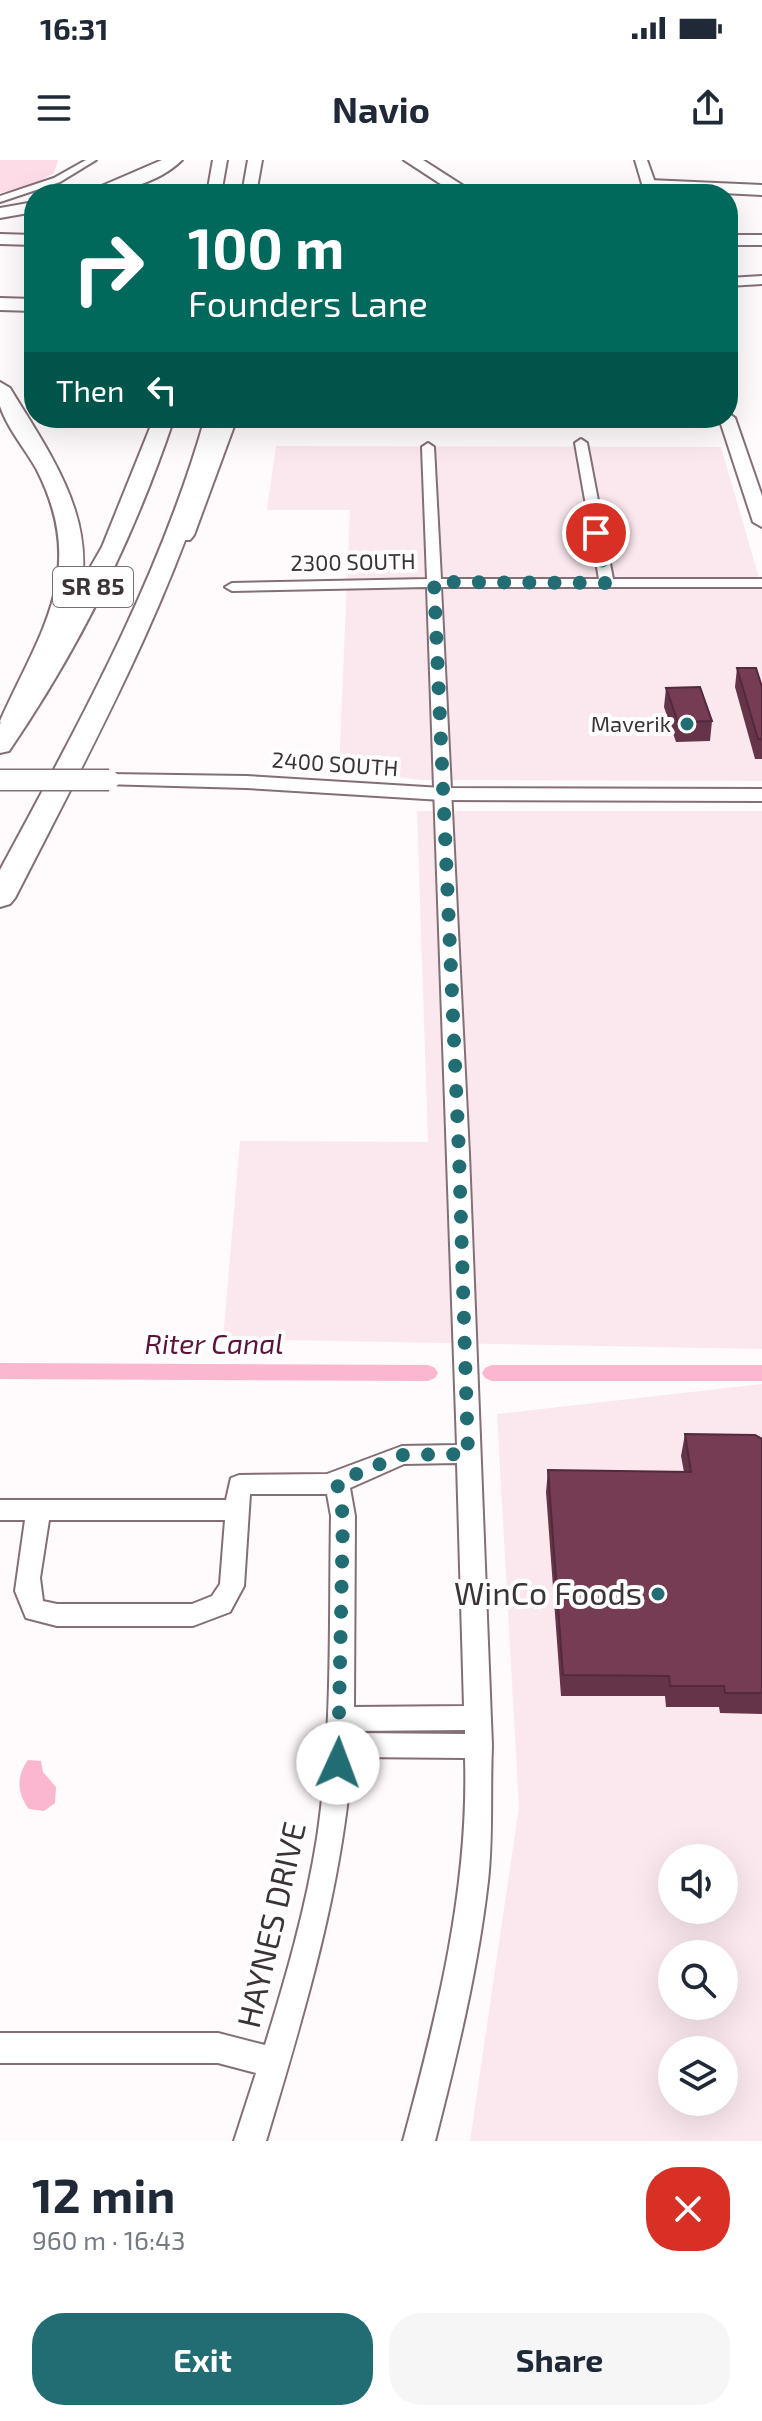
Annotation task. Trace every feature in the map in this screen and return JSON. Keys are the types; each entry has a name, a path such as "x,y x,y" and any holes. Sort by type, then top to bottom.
{"highway":[{"path":"122,184 174,160"},
{"path":"412,160 452,184"},
{"path":"738,190 762,190"},
{"path":"0,213 24,209"},
{"path":"0,221 24,220"},
{"path":"738,226 762,226"},
{"path":"0,229 24,229"},
{"path":"738,238 762,237"},
{"path":"0,238 24,238"},
{"path":"0,304 24,305"},
{"path":"0,388 63,499 75,550 74,579 66,609 13,723"},
{"name":"SR 85","path":"0,745 62,649 118,538 160,428"},
{"name":"SR 85","path":"0,898 103,709 182,535 212,428"},
{"path":"182,535 223,428"}],"main road":[{"path":"216,184 220,160"},
{"path":"251,184 255,160"},
{"path":"641,160 648,184"},
{"path":"738,281 762,280"},
{"path":"730,428 762,522"}],"street":[{"path":"46,184 92,160"},
{"path":"0,199 24,192"},
{"path":"581,443 607,583"},
{"path":"419,2141 453,2014 471,1921 480,1833 459,1154 428,447"},
{"name":"2300 SOUTH","path":"232,587 434,582 762,583"},
{"name":"2400 SOUTH","path":"0,780 246,782 442,794 762,795"},
{"path":"0,1510 238,1497 337,1482 402,1455 468,1454"},
{"name":"HAYNES DRIVE","path":"250,2141 303,1970 325,1873 339,1732 343,1516 337,1482"},
{"path":"39,1510 27,1586 30,1606 41,1613 57,1615 193,1615 213,1609 226,1598 232,1586 238,1497"},
{"path":"339,1732 478,1718"},
{"path":"339,1732 479,1746"},
{"path":"0,2048 218,2048 274,2062"}],"shaded area":[{"path":"0,160 58,160 54,173 34,184 24,184 24,187 0,193"},
{"path":"276,446 721,447 762,588 762,781 421,780 339,769 350,510 267,510"},
{"path":"417,811 762,811 762,1349 223,1339 240,1141 428,1142"},
{"path":"762,1384 762,2141 470,2141 519,1807 497,1414"},
{"path":"28,1760 41,1761 43,1772 56,1787 55,1803 44,1811 29,1809 22,1797 20,1779"}],"building":[{"path":"737,668 756,668 762,687 762,739 758,739"},
{"path":"700,687 712,721 678,722 666,688"},
{"name":"WinCo Foods","path":"685,1434 755,1435 762,1439 762,1693 725,1693 724,1686 670,1686 669,1676 563,1675 548,1470 691,1472"}],"waterway":[{"name":"Riter Canal","path":"0,1371 428,1373"},
{"name":"Riter Canal","path":"492,1373 762,1373"}],"place":[{"name":"Maverik","path":"687,724"},
{"name":"WinCo Foods","path":"658,1594"}],"route":[{"path":"338,1763 343,1516 337,1482 402,1455 468,1454 459,1154 434,582 607,583 596,533"}]}
